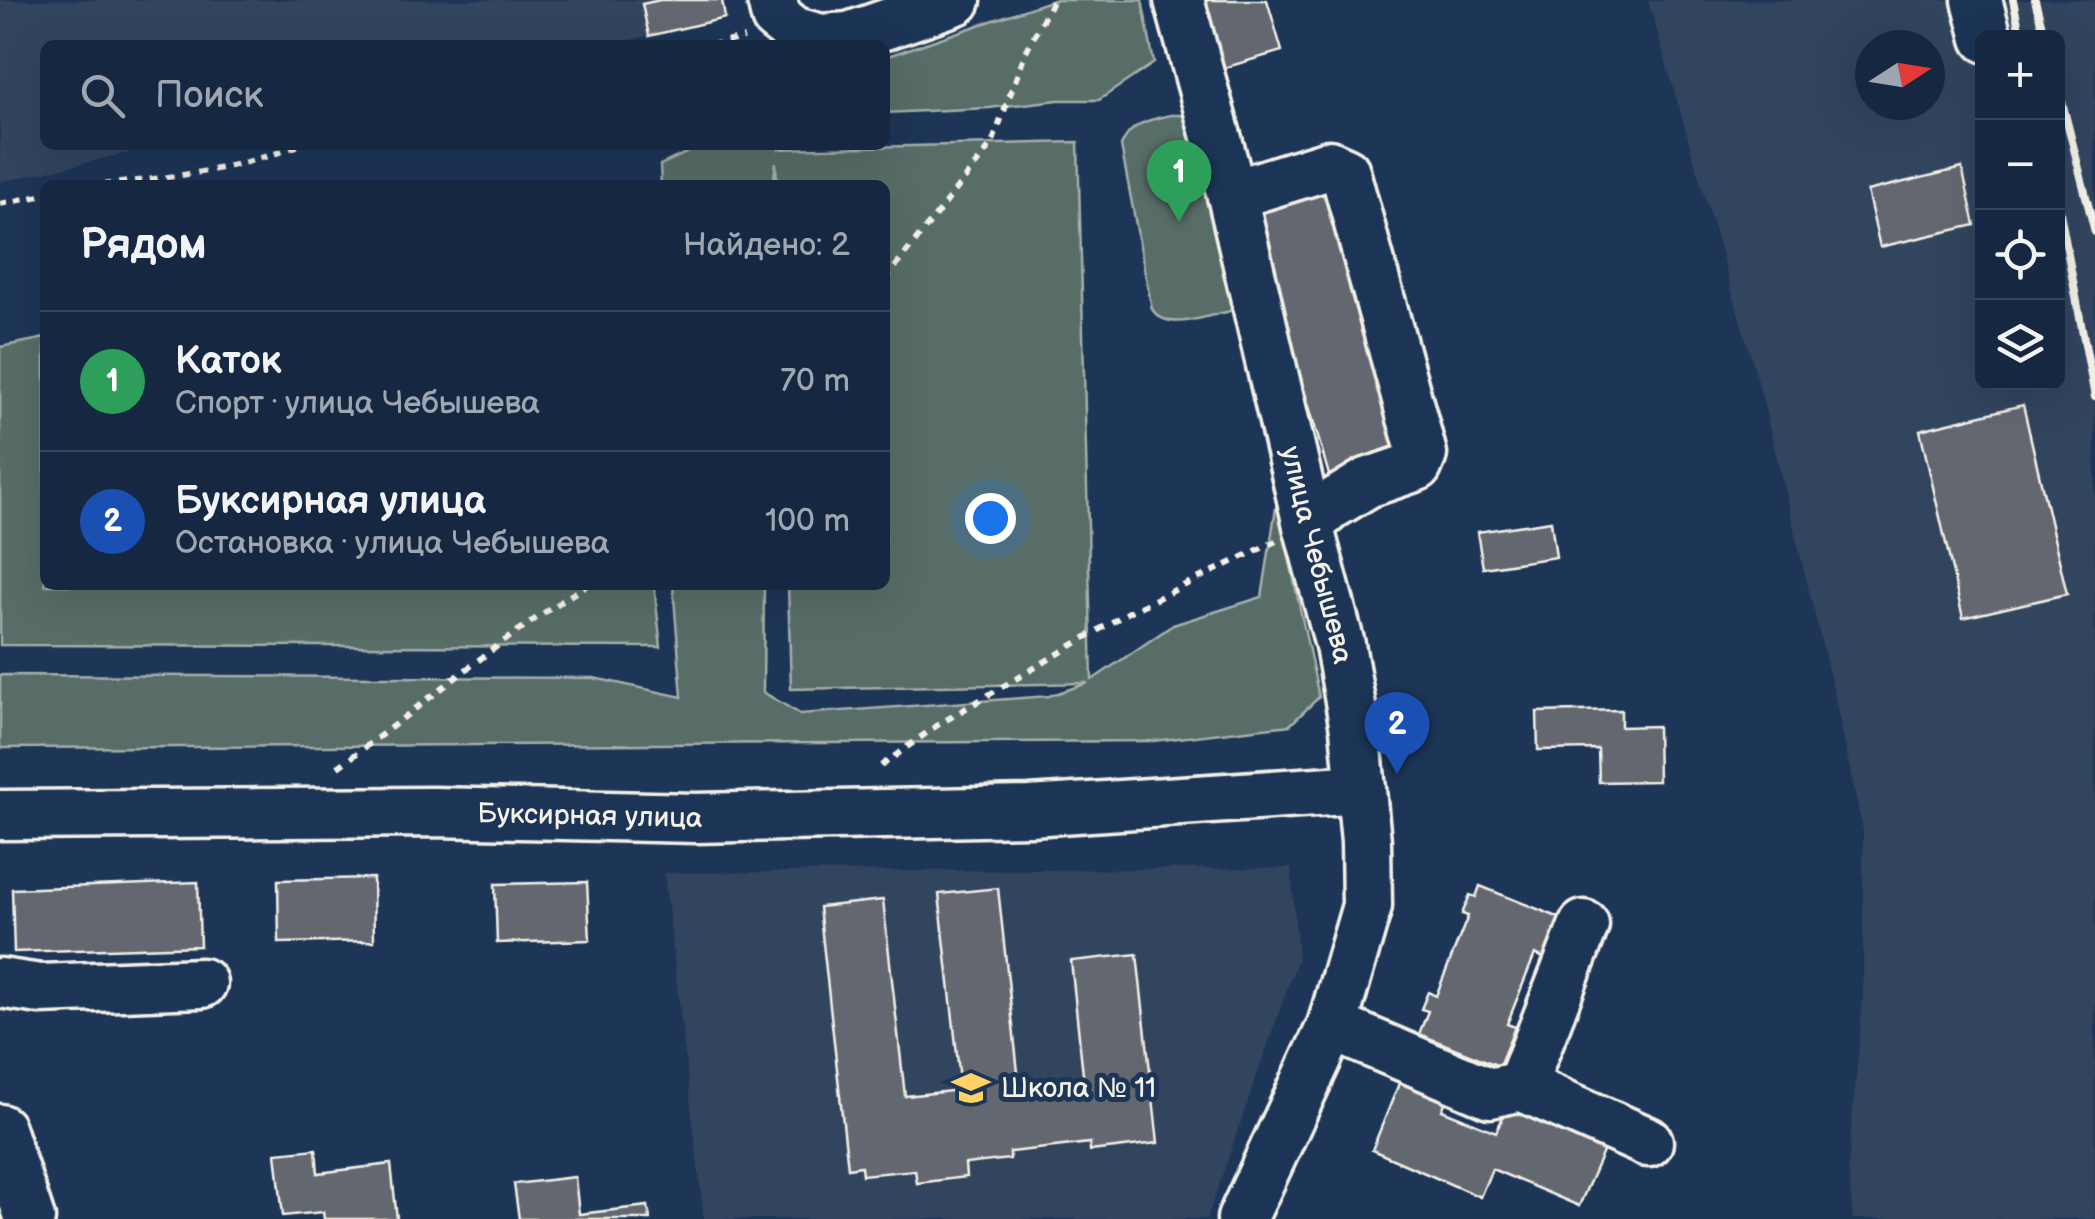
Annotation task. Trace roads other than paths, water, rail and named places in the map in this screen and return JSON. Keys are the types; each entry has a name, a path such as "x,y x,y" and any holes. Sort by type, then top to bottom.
{"street":[{"path":"772,0 776,17 795,32 820,39 850,37 956,0"},
{"name":"улица Чебышева","path":"1179,0 1232,195 1340,646 1355,729 1366,841 1367,906 1332,1026 1242,1219"},
{"path":"1977,0 1984,30"},
{"path":"1232,195 1330,165 1346,172 1422,454 1416,466 1366,483 1308,525"},
{"name":"Буксирная улица","path":"0,816 434,812 714,818 1030,811 1361,789"},
{"path":"1521,1086 1584,925"},
{"path":"0,983 40,989 202,983"},
{"path":"1332,1026 1490,1093 1521,1086 1648,1142"},
{"path":"0,1129 30,1219"}],"railway":[{"path":"2013,0 2019,30"},
{"path":"2035,0 2043,30"},
{"path":"2065,114 2095,232"},
{"path":"2060,210 2095,397"}],"place":[{"name":"Каток","path":"1179,222"},
{"name":"Буксирная улица","path":"1397,774"},
{"name":"Школа № 11","path":"971,1088"}]}
